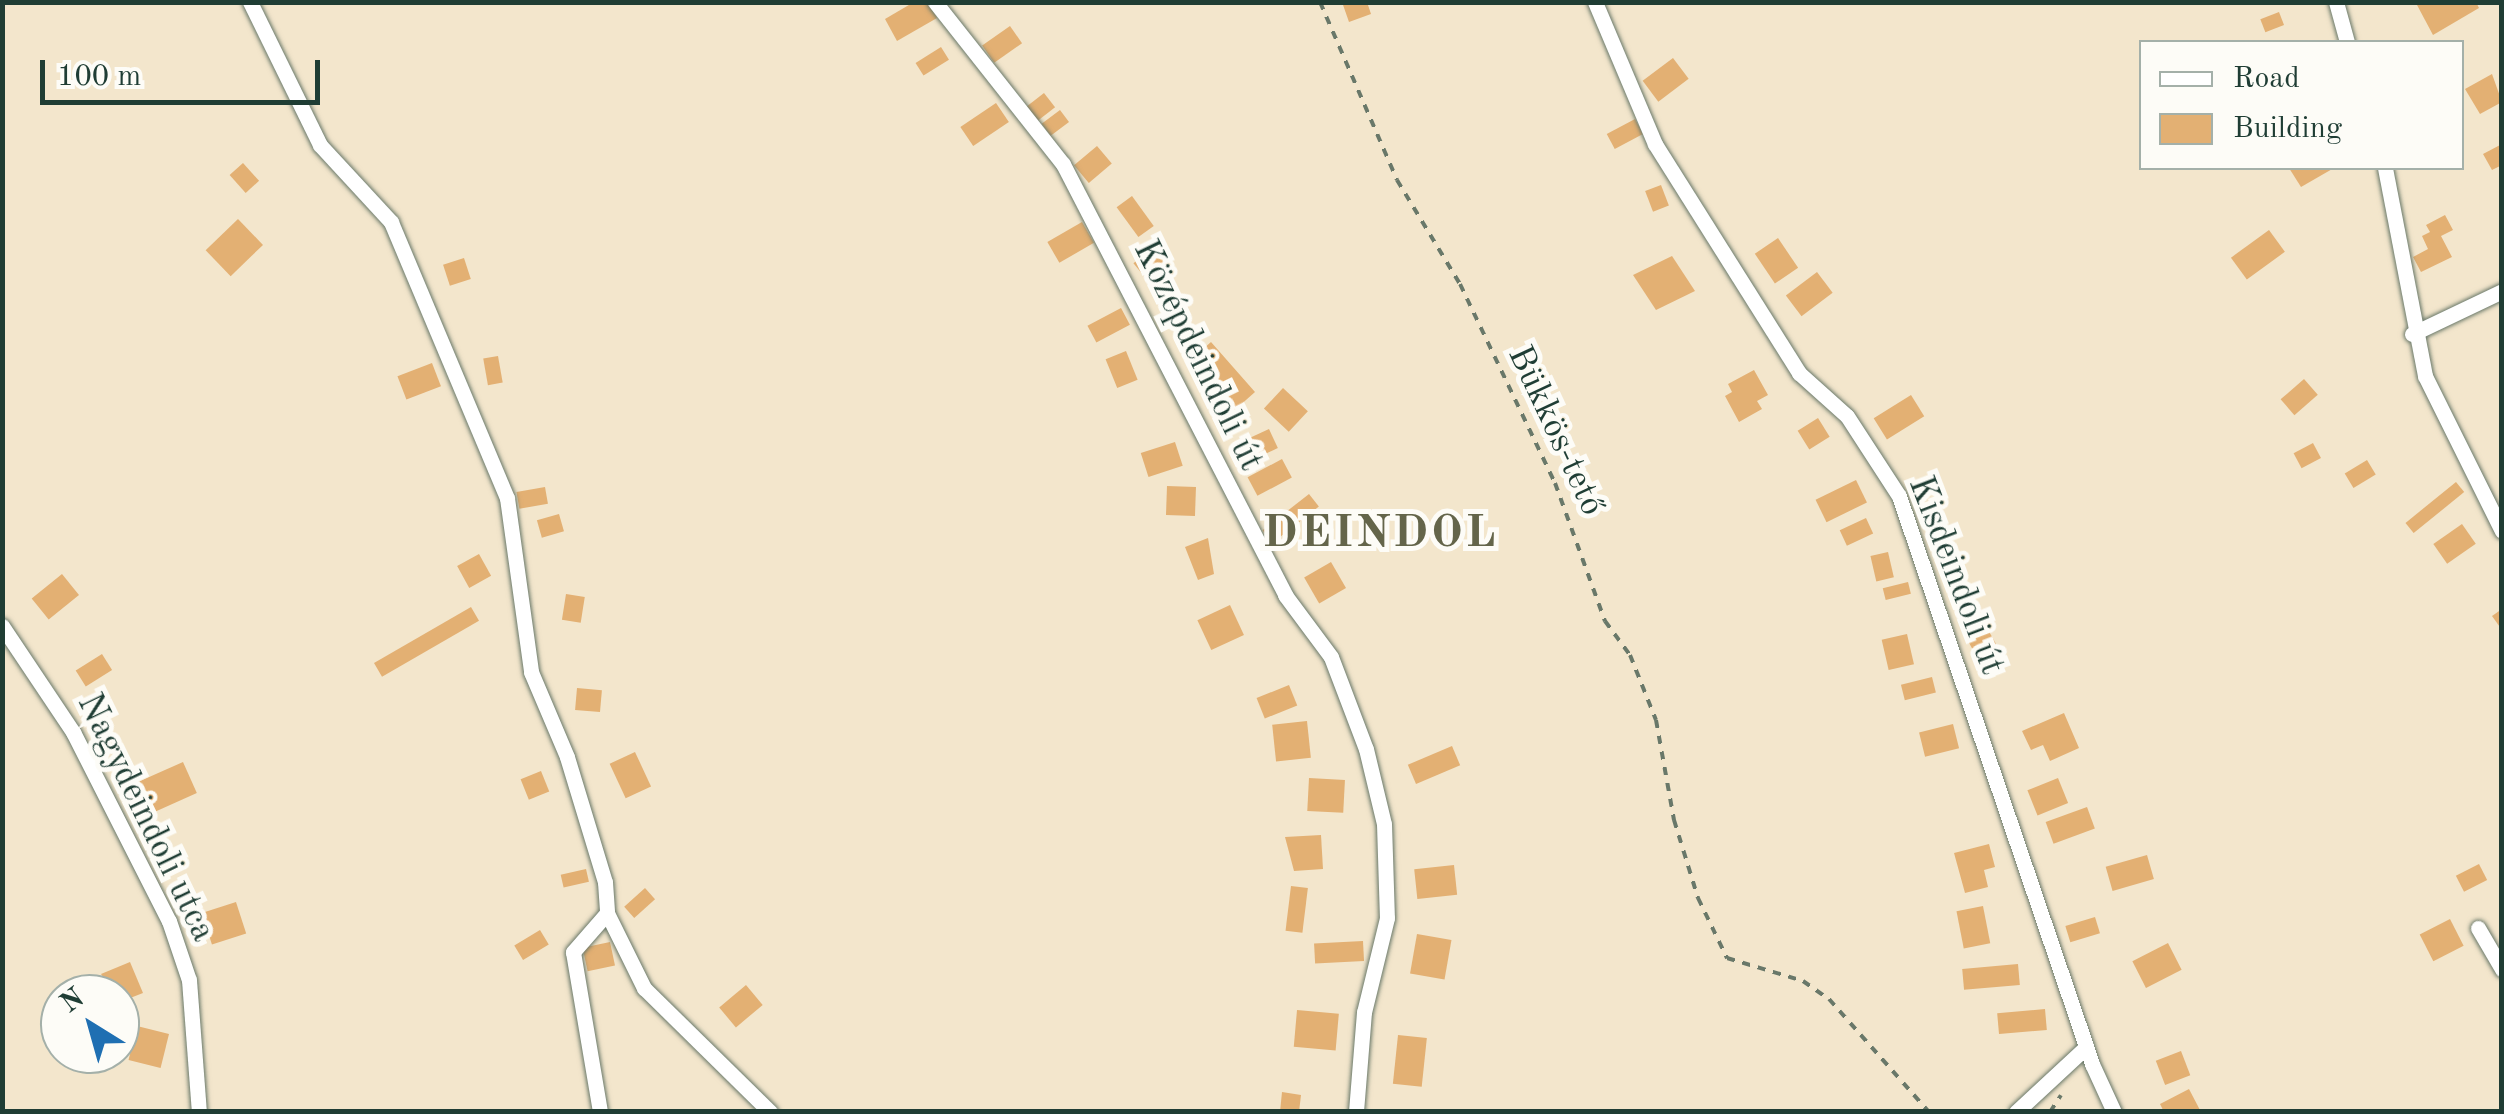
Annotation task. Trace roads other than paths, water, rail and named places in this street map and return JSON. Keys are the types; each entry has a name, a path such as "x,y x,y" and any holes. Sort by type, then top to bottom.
{"street":[{"path":"250,2 320,145 390,222 508,498 531,672 589,821 607,913 644,988 770,1112"},
{"name":"Középdeindoli út","path":"935,2 1063,164 1284,595 1331,657 1366,749 1384,824 1386,918 1364,1012 1356,1112"},
{"name":"Kisdeindoli út","path":"1595,2 1664,159 1798,373 1846,416 1899,496 2086,1046 2114,1112"},
{"path":"2336,2 2346,40"},
{"path":"2386,170 2395,192 2412,334 2448,429 2502,532"},
{"path":"2412,334 2502,291"},
{"name":"Nagydeindoli utca","path":"2,626 72,732 169,922 190,980 199,1112"},
{"path":"600,1112 573,952 607,913"},
{"path":"2478,928 2502,969"},
{"path":"2016,1112 2086,1046"}],"district":[{"name":"DEINDOL","path":"1380,535"}]}
